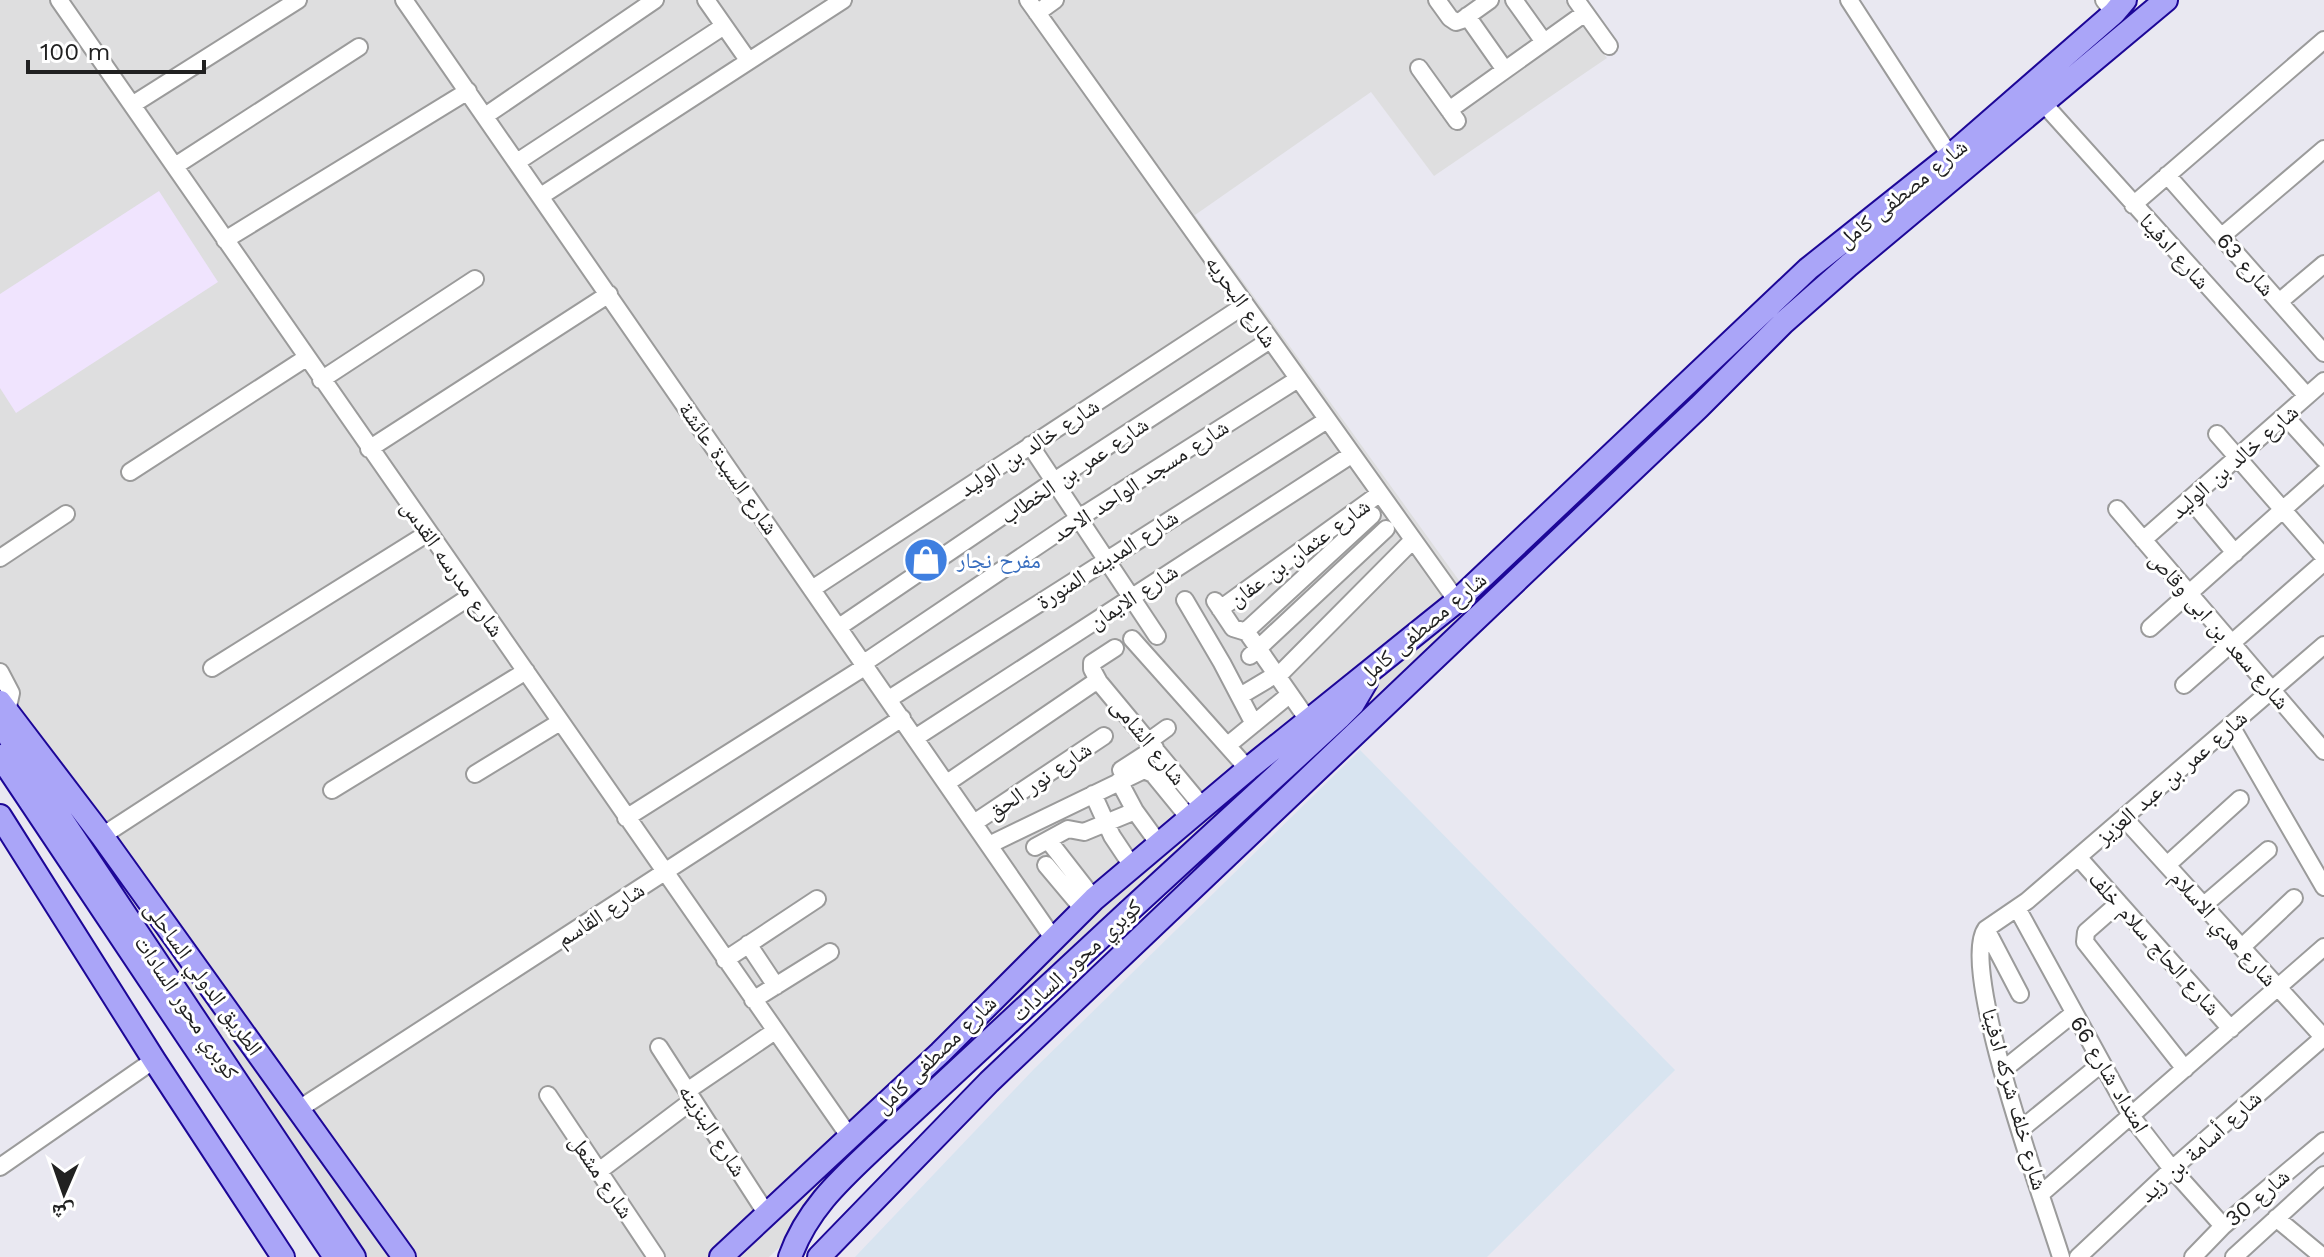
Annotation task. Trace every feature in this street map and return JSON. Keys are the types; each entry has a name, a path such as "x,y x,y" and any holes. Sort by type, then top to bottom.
{"main road":[{"name":"شارع مصطفى كامل","path":"819,1257 989,1082 1699,407 1783,323 2166,0"},
{"name":"شارع مصطفى كامل","path":"721,1257 940,1053 1089,904 1195,812 1457,601 1808,269 1950,156 2115,4"},
{"name":"كوبري محور السادات","path":"790,1257 807,1220 832,1187 1339,718 1363,689 1371,670"},
{"name":"الطريق الدولي الساحلى","path":"3,706 102,836 404,1257"},
{"name":"كوبري محور السادات","path":"3,706 8,734 18,754 255,1124 335,1257"},
{"name":"كوبري محور السادات","path":"0,756 255,1124 354,1257"},
{"path":"0,816 283,1257"},
{"path":"1015,977 1013,1003 1025,1017 1042,1022 1059,1016"},
{"path":"940,1053 957,1043 977,1047 989,1063 989,1082"}],"street":[{"name":"شارع مدرسه القدس","path":"59,0 849,1136"},
{"path":"132,105 298,0"},
{"name":"شارع السيدة عائشة","path":"404,0 1053,938"},
{"path":"485,116 655,0"},
{"path":"706,0 748,60"},
{"path":"541,196 843,0"},
{"path":"1033,6 1055,0"},
{"path":"1437,0 1452,20 1459,21 1490,0"},
{"path":"1514,0 1544,42"},
{"path":"1849,0 1950,156"},
{"name":"شارع البحريه","path":"1033,6 1379,494 1409,544 1457,601"},
{"path":"1419,68 1453,116 1505,70 1544,42 1580,6 1609,46"},
{"path":"1467,16 1505,70"},
{"path":"517,162 724,26"},
{"path":"175,166 359,47"},
{"path":"2133,205 2321,50"},
{"path":"225,240 468,91"},
{"name":"شارع ادفينا","path":"2044,104 2307,396"},
{"path":"2222,236 2324,149"},
{"name":"شارع 63","path":"2167,175 2324,353"},
{"path":"2279,302 2324,264"},
{"path":"321,380 475,279"},
{"path":"369,449 609,294"},
{"name":"شارع خالد بن الوليد","path":"812,589 1245,305"},
{"name":"شارع عمر بن الخطاب","path":"839,627 1270,340"},
{"path":"130,472 306,358"},
{"name":"شارع مسجد الواحد الاحد","path":"626,818 865,665 1079,518 1298,379"},
{"name":"شارع خالد بن الوليد","path":"2143,540 2324,381"},
{"path":"2285,416 2324,459"},
{"name":"شارع المدينه المنورة","path":"889,699 1327,420"},
{"path":"2184,685 2324,559 2217,434"},
{"path":"1030,445 1157,636"},
{"name":"شارع الايمان","path":"915,738 1351,455"},
{"path":"2150,628 2324,473"},
{"name":"شارع عثمان بن عفان","path":"1246,632 1233,628 1218,605 1367,510 1379,494"},
{"path":"2190,499 2235,553"},
{"name":"شارع سعد بن ابى وقاص","path":"2117,509 2272,690 2320,739"},
{"path":"1240,696 1276,676 1409,544 1386,529 1367,510 1306,575 1246,632 1254,653 1276,676 1308,720"},
{"path":"0,558 66,514"},
{"path":"1254,653 1386,529"},
{"path":"212,668 428,533"},
{"path":"1306,575 1341,613"},
{"path":"102,836 471,596"},
{"path":"1185,600 1254,724"},
{"path":"1132,639 1248,769"},
{"name":"شارع عمر بن عبد العزيز","path":"2017,908 2324,645"},
{"path":"947,783 1096,683 1092,663 1115,648"},
{"path":"332,790 526,671"},
{"path":"0,672 11,693 3,706"},
{"name":"شارع الشامى","path":"1096,683 1152,744 1195,812"},
{"path":"1228,745 1289,695"},
{"name":"شارع القاسم","path":"299,1109 902,718"},
{"path":"475,774 560,722"},
{"path":"2231,726 2324,887"},
{"path":"989,845 1093,794 1120,775 1167,728"},
{"name":"شارع نور الحق","path":"974,823 1104,736"},
{"path":"1120,775 1150,771 1195,812"},
{"path":"1120,775 1135,811 1159,844"},
{"path":"1093,794 1132,866"},
{"path":"2167,865 2240,799"},
{"path":"1047,840 1071,828 1084,832 1135,811"},
{"path":"1050,815 1047,840 1089,904"},
{"name":"شارع هدي الاسلام","path":"2124,818 2324,1038"},
{"path":"2204,905 2268,850"},
{"name":"شارع الحاج سلام خلف","path":"2078,857 2231,1029"},
{"path":"1046,865 1089,904"},
{"path":"2242,947 2294,898"},
{"path":"725,960 817,899"},
{"path":"2119,903 2086,932 2085,942 2185,1069"},
{"path":"2017,908 1986,929 2020,994"},
{"name":"امتداد شارع 66","path":"2017,908 2131,1116 2172,1169 2223,1226"},
{"name":"شارع خلف شركه ادفينا","path":"1986,929 1981,940 1982,970 2003,1070 2061,1257"},
{"path":"748,944 776,986"},
{"path":"2042,1193 2324,947"},
{"path":"753,1000 830,952"},
{"path":"2003,1070 2074,1013"},
{"path":"599,1171 690,1095 775,1031"},
{"name":"شارع أسامة بن زيد","path":"2078,1257 2172,1169 2324,1038"},
{"name":"شارع البنزينه","path":"659,1047 766,1213"},
{"path":"0,1167 154,1060"},
{"path":"2020,1130 2101,1064"},
{"name":"شارع مشعل","path":"548,1095 656,1257"},
{"name":"شارع 30","path":"2198,1255 2223,1226 2324,1141"},
{"name":"شارع 30","path":"2234,1257 2321,1182"},
{"path":"2276,1218 2323,1257"}],"shaded area":[{"path":"0,0 1565,0 1607,58 1434,176 1371,92 1195,215 1476,604 1096,947 769,1257 344,1257 0,760"},
{"path":"159,191 218,282 16,413 0,388 0,294"},
{"path":"1360,750 1675,1070 1487,1257 855,1257 1034,1069"}],"place":[{"name":"مفرح نجار","path":"926,560"}]}
